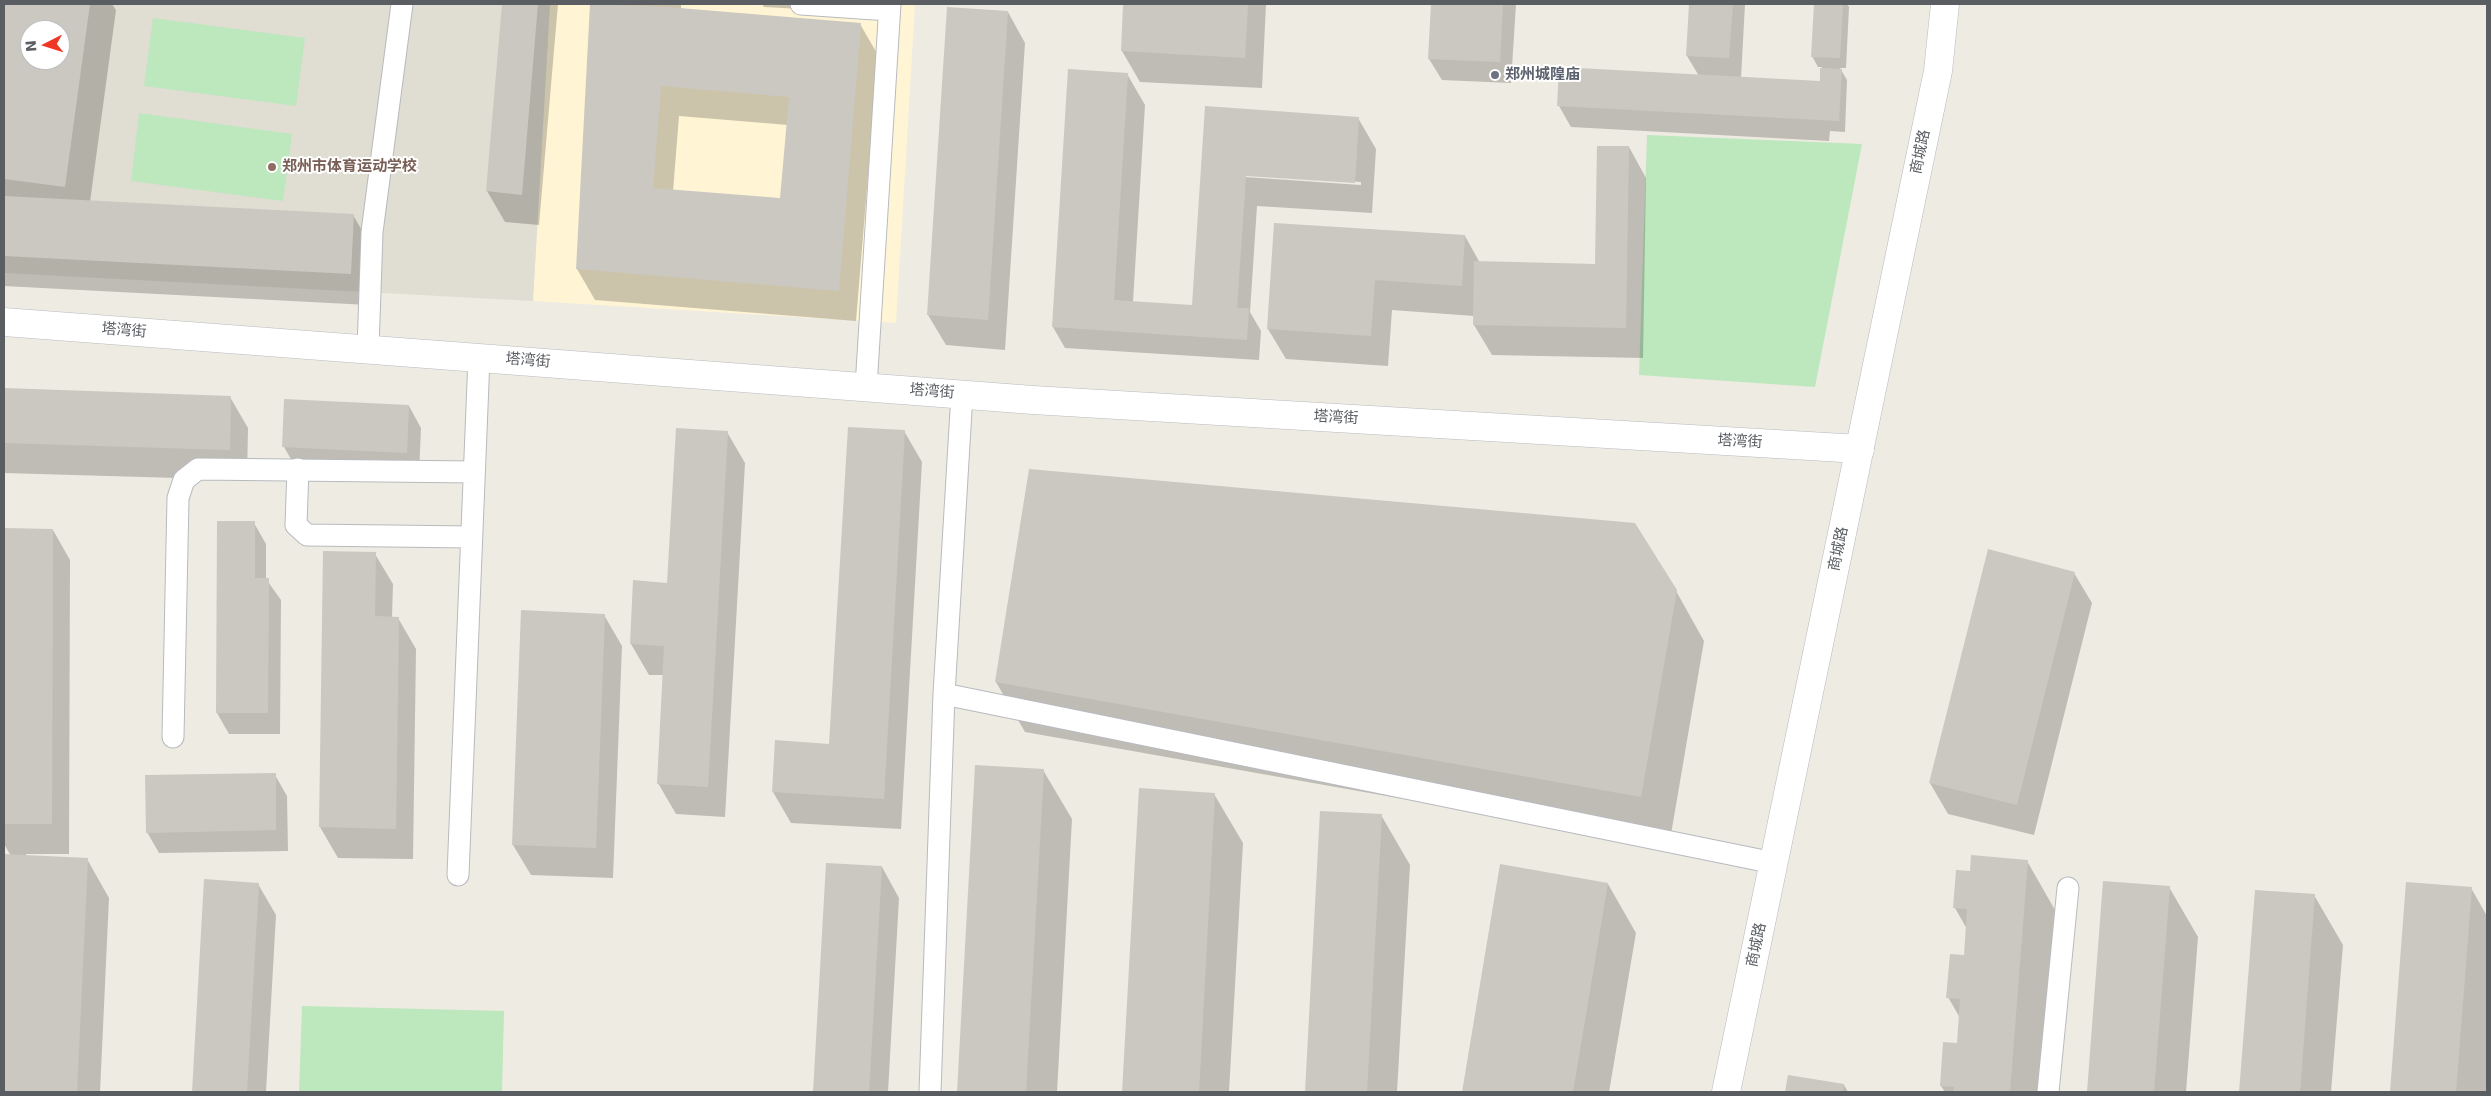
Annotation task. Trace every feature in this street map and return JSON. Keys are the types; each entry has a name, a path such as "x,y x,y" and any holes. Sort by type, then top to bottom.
{"street":[{"name":"商城路","path":"1726,1092 1938,71 1945,4"},
{"name":"塔湾街","path":"4,322 962,394 1860,449"}],"lane":[{"path":"368,349 372,232 402,4"},
{"path":"801,4 890,7 866,387"},
{"path":"458,875 479,358"},
{"path":"930,1092 944,694 962,394"},
{"path":"173,738 178,498 184,480 198,469 474,472"},
{"path":"298,469 296,525 307,535 471,537"},
{"path":"944,694 1774,863"},
{"path":"2048,1092 2068,888"}],"shaded area":[{"name":"郑州市体育运动学校","path":"4,4 550,4 533,301 4,273"},
{"path":"550,4 915,4 896,323 533,301"}],"green space":[{"path":"153,18 305,38 296,106 144,86"},
{"path":"139,113 292,134 283,201 131,181"},
{"path":"1647,135 1862,144 1815,387 1639,375"},
{"path":"302,1006 504,1011 502,1092 299,1092"}],"building":[{"path":"4,4 90,4 65,187 4,179"},
{"path":"502,4 538,4 522,195 486,191"},
{"path":"590,4 667,7 861,23 839,291 576,269","holes":["661,86 789,97 780,198 653,188"]},
{"path":"1123,4 1248,4 1245,58 1121,51"},
{"path":"1431,4 1503,4 1500,62 1428,59"},
{"path":"1689,4 1733,4 1729,58 1686,56"},
{"path":"1814,4 1843,4 1840,58 1811,57"},
{"path":"947,7 1008,11 988,320 927,315"},
{"path":"1559,67 1820,81 1820,68 1842,69 1839,121 1557,106"},
{"path":"1068,69 1128,73 1114,300 1192,305 1205,106 1359,117 1355,183 1246,176 1237,308 1249,308 1247,340 1052,327"},
{"path":"1597,146 1629,146 1626,328 1473,325 1474,261 1595,264"},
{"path":"4,196 354,214 351,274 4,256"},
{"path":"1274,223 1465,235 1462,286 1375,280 1371,336 1267,329"},
{"path":"4,388 231,396 230,450 4,443"},
{"path":"284,399 409,405 407,453 282,447"},
{"path":"848,427 905,430 884,799 772,792 775,740 829,744"},
{"path":"676,428 728,431 708,787 657,784 664,646 630,644 633,580 667,583"},
{"path":"1029,469 1635,523 1677,590 1641,797 995,682"},
{"path":"217,521 255,521 255,578 269,578 268,713 216,713"},
{"path":"4,528 53,529 52,824 4,824"},
{"path":"1988,549 2075,572 2017,805 1929,783"},
{"path":"323,551 376,552 375,616 399,617 396,829 319,827"},
{"path":"521,610 605,614 596,848 512,845"},
{"path":"975,765 1044,769 1026,1092 957,1092"},
{"path":"276,773 276,830 146,833 145,775"},
{"path":"1139,788 1215,793 1199,1092 1122,1092"},
{"path":"1320,811 1382,814 1367,1092 1305,1092"},
{"path":"4,854 88,858 77,1092 4,1092"},
{"path":"1971,855 2028,860 2010,1092 1953,1092 1954,1087 1940,1086 1943,1042 1957,1043 1960,999 1946,998 1950,954 1964,955 1967,909 1953,908 1956,870 1970,871"},
{"path":"826,863 882,866 869,1092 813,1092"},
{"path":"1500,864 1608,883 1573,1092 1462,1092"},
{"path":"204,879 259,883 247,1092 192,1092"},
{"path":"2103,881 2170,886 2154,1092 2087,1092"},
{"path":"2406,882 2472,887 2456,1092 2390,1092"},
{"path":"2255,890 2315,894 2300,1092 2239,1092"},
{"path":"1788,1075 1844,1084 1843,1092 1785,1092"}],"place":[{"name":"郑州城隍庙","path":"1495,75"},
{"name":"郑州市体育运动学校","path":"272,167"}]}
